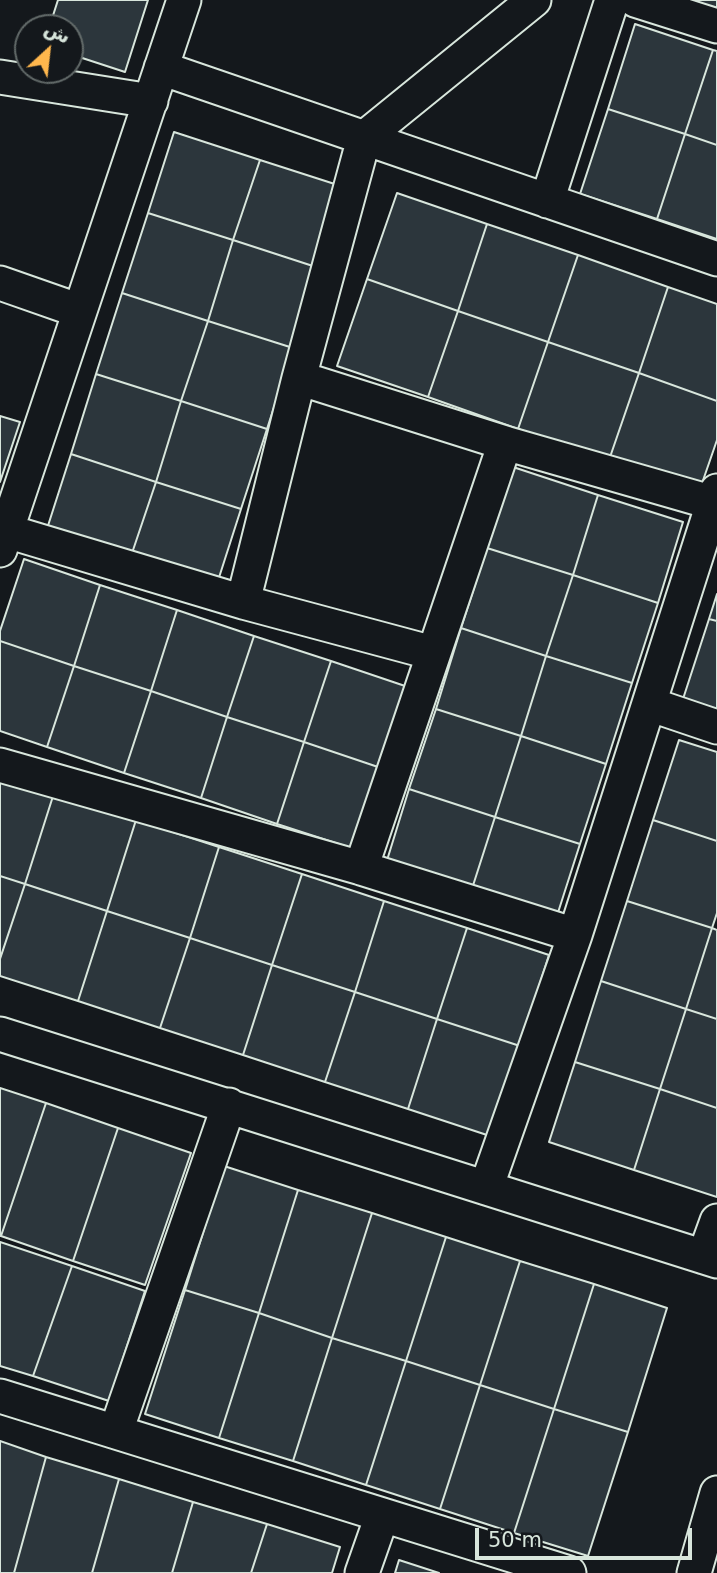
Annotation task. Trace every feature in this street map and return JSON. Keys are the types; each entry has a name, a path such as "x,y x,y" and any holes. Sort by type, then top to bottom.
{"street":[{"path":"184,0 2,537 433,653"},
{"path":"243,602 299,378 364,138 534,0"},
{"path":"547,201 612,0"},
{"path":"635,0 717,26"},
{"path":"161,68 717,259"},
{"path":"0,77 150,101"},
{"path":"0,283 80,311"},
{"path":"299,378 505,443 716,500 575,935 486,1188"},
{"path":"360,868 505,443"},
{"path":"649,704 717,727"},
{"path":"0,765 360,868 575,935"},
{"path":"0,1034 710,1259 717,1221"},
{"path":"116,1431 229,1105"},
{"path":"0,1396 569,1573"},
{"path":"694,1573 715,1512"},
{"path":"362,1573 382,1516"}],"building":[{"path":"58,0 148,0 125,72 84,59 84,14 54,14"},
{"path":"679,0 717,0 717,13"},
{"path":"635,24 713,50 685,134 608,109"},
{"path":"713,50 717,51 717,145 685,134"},
{"path":"608,109 685,134 657,219 580,194"},
{"path":"174,132 260,160 233,240 148,213"},
{"path":"685,134 717,145 717,239 657,219"},
{"path":"260,160 344,187 319,268 233,240"},
{"path":"397,193 487,224 458,311 367,279"},
{"path":"148,213 233,240 208,321 122,293"},
{"path":"487,224 578,255 548,342 458,311"},
{"path":"233,240 319,268 293,348 208,321"},
{"path":"578,255 668,287 639,373 548,342"},
{"path":"367,279 458,311 428,397 337,366"},
{"path":"668,287 717,304 717,401 639,373"},
{"path":"122,293 208,321 181,401 96,374"},
{"path":"458,311 548,342 518,429 428,397"},
{"path":"208,321 293,348 267,429 181,401"},
{"path":"548,342 639,373 609,460 518,429"},
{"path":"639,373 717,401 717,440 699,492 609,460"},
{"path":"96,374 181,401 156,482 71,454"},
{"path":"181,401 267,429 241,509 156,482"},
{"path":"0,416 20,422 0,482"},
{"path":"71,454 156,482 129,562 45,535"},
{"path":"513,467 598,495 573,575 487,548"},
{"path":"156,482 241,509 215,590 129,562"},
{"path":"598,495 683,522 658,603 573,575"},
{"path":"487,548 573,575 546,656 461,628"},
{"path":"24,559 100,585 74,666 0,641 0,631"},
{"path":"573,575 658,603 632,683 546,656"},
{"path":"100,585 177,610 151,691 74,666"},
{"path":"717,594 717,621 709,619"},
{"path":"177,610 254,636 227,717 151,691"},
{"path":"709,619 717,621 717,710 683,699"},
{"path":"461,628 546,656 521,736 436,709"},
{"path":"254,636 331,661 304,742 227,717"},
{"path":"0,641 74,666 47,747 0,731"},
{"path":"546,656 632,683 606,764 521,736"},
{"path":"331,661 408,687 381,768 304,742"},
{"path":"74,666 151,691 124,773 47,747"},
{"path":"151,691 227,717 201,798 124,773"},
{"path":"436,709 521,736 495,817 409,789"},
{"path":"227,717 304,742 277,824 201,798"},
{"path":"521,736 606,764 580,844 495,817"},
{"path":"679,740 717,752 717,841 653,820"},
{"path":"304,742 381,768 354,849 277,824"},
{"path":"0,776 54,793 25,884 0,876"},
{"path":"409,789 495,817 469,898 384,870"},
{"path":"54,793 136,820 107,911 25,884"},
{"path":"495,817 580,844 554,925 469,898"},
{"path":"136,820 219,847 190,938 107,911"},
{"path":"653,820 717,841 717,913 712,928 627,901"},
{"path":"219,847 302,874 272,965 190,938"},
{"path":"302,874 384,901 355,992 272,965"},
{"path":"0,876 25,884 0,959"},
{"path":"25,884 107,911 78,1001 0,976 0,959"},
{"path":"384,901 467,928 437,1019 355,992"},
{"path":"627,901 712,928 686,1009 601,981"},
{"path":"107,911 190,938 160,1028 78,1001"},
{"path":"467,928 549,955 520,1046 437,1019"},
{"path":"712,928 717,930 717,1019 686,1009"},
{"path":"190,938 272,965 243,1055 160,1028"},
{"path":"272,965 355,992 325,1082 243,1055"},
{"path":"601,981 686,1009 660,1089 575,1062"},
{"path":"355,992 437,1019 408,1109 325,1082"},
{"path":"686,1009 717,1019 717,1108 660,1089"},
{"path":"437,1019 520,1046 490,1136 408,1109"},
{"path":"575,1062 660,1089 634,1170 549,1142"},
{"path":"0,1088 46,1103 1,1236 0,1236"},
{"path":"660,1089 717,1108 717,1197 634,1170"},
{"path":"46,1103 118,1128 73,1261 1,1236"},
{"path":"118,1128 191,1153 145,1285 73,1261"},
{"path":"224,1166 298,1190 259,1313 185,1290"},
{"path":"298,1190 372,1213 332,1338 259,1313"},
{"path":"372,1213 446,1237 406,1361 332,1338"},
{"path":"446,1237 520,1261 480,1385 406,1361"},
{"path":"0,1242 72,1266 33,1376 0,1366"},
{"path":"520,1261 594,1284 554,1409 480,1385"},
{"path":"72,1266 145,1291 109,1401 33,1376"},
{"path":"594,1284 667,1308 628,1432 554,1409"},
{"path":"185,1290 259,1313 219,1438 145,1414"},
{"path":"259,1313 332,1338 293,1461 219,1438"},
{"path":"332,1338 406,1361 366,1485 293,1461"},
{"path":"406,1361 480,1385 440,1509 366,1485"},
{"path":"480,1385 554,1409 514,1533 440,1509"},
{"path":"554,1409 628,1432 588,1556 514,1533"},
{"path":"0,1441 46,1457 14,1573 0,1573"},
{"path":"46,1457 119,1479 92,1573 14,1573"},
{"path":"119,1479 193,1502 172,1573 92,1573"},
{"path":"193,1502 267,1524 251,1573 172,1573"},
{"path":"267,1524 340,1547 332,1573 251,1573"},
{"path":"399,1560 439,1573 395,1573"}]}
